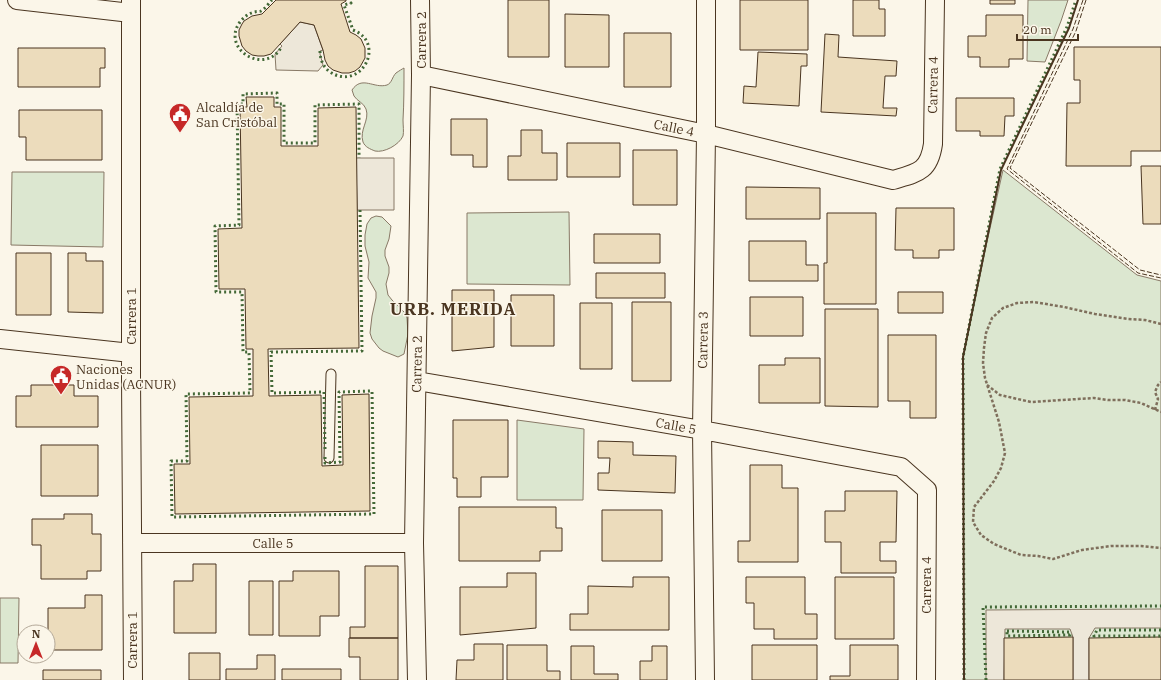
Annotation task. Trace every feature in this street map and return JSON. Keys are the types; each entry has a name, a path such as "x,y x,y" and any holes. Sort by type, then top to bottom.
{"street":[{"path":"17,0 131,6"},
{"name":"Carrera 2","path":"417,680 414,543 421,76 420,0"},
{"name":"Carrera 3","path":"705,680 702,430 706,134 706,0"},
{"name":"Carrera 4","path":"924,168 931,155 932,144 935,0"},
{"name":"Carrera 1","path":"131,6 133,680"},
{"name":"Calle 4","path":"421,76 706,134 893,180 918,172 924,168"},
{"path":"0,339 131,353"},
{"name":"Calle 5","path":"417,381 702,430 901,467 927,490"},
{"name":"Carrera 4","path":"926,680 927,490"},
{"name":"Calle 5","path":"132,543 414,543"}],"lane":[{"path":"329,458 331,374"}],"path":[{"path":"1161,324 1145,320 1095,314 1034,302 1017,303 1003,308 992,318 986,333 983,363 985,378 999,422 1005,453 1001,468 997,475 974,507 973,522 981,535 994,544 1021,555 1053,559 1082,550 1111,546 1161,548"},
{"path":"1154,410 1158,399 1155,392 1161,382"},
{"path":"987,385 1000,395 1031,402 1094,398 1125,400 1141,403 1161,412"}],"green space":[{"path":"1028,0 1068,0 1045,62 1027,61"},
{"path":"404,68 403,136 391,148 383,151 375,151 366,147 363,142 362,133 367,113 364,105 354,96 352,90 360,83 382,86 387,85 396,73"},
{"path":"1003,170 1137,275 1161,281 1161,680 964,680 963,357"},
{"path":"12,172 104,172 103,247 11,245"},
{"path":"569,212 570,285 467,284 467,213"},
{"path":"376,216 382,217 391,226 389,239 385,250 385,256 389,267 386,284 388,295 405,313 407,318 408,334 404,354 398,357 379,348 372,339 370,333 376,292 368,278 369,262 365,246 365,235 367,224 371,218"},
{"path":"517,420 584,429 583,500 517,500"},
{"path":"0,598 19,598 19,624 16,624 16,663 0,663"}],"shaded area":[{"path":"300,22 314,25 323,50 320,51 320,54 323,65 318,71 276,70 275,54 282,46 280,44"},
{"path":"356,158 394,158 394,210 357,210"},
{"path":"1161,609 1161,628 1095,628 1089,638 1089,680 1073,680 1073,637 1070,629 1005,629 1004,680 986,680 986,610"}],"building":[{"path":"276,0 346,0 341,4 350,32 361,39 365,48 365,58 360,67 349,73 342,73 333,70 328,66 325,60 314,25 300,22 271,54 258,56 252,55 246,51 242,46 239,36 239,30 242,24 252,16 262,14"},
{"path":"508,0 549,0 549,57 508,57"},
{"path":"740,0 808,0 808,50 740,50"},
{"path":"853,0 879,0 879,9 885,9 885,36 853,36"},
{"path":"990,0 1015,0 1015,4 990,4"},
{"path":"565,14 609,15 609,67 565,67"},
{"path":"986,15 1023,15 1023,59 1009,59 1009,67 980,67 980,57 968,57 968,36 986,36"},
{"path":"624,33 671,33 671,87 624,87"},
{"path":"825,34 839,35 838,57 897,61 896,76 885,76 883,108 897,108 896,116 821,112"},
{"path":"1074,47 1161,47 1161,151 1131,151 1131,166 1066,166 1067,103 1080,103 1080,80 1074,80"},
{"path":"18,48 105,48 105,68 100,68 100,87 18,87"},
{"path":"758,52 807,54 807,66 801,66 799,106 743,103 744,86 756,87"},
{"path":"246,97 274,97 274,107 281,107 281,146 318,146 318,108 356,107 359,348 268,349 269,396 321,395 322,466 343,465 342,395 369,394 370,511 175,514 174,464 190,464 189,397 253,396 253,349 246,349 245,289 219,289 218,229 242,228 240,107 247,107"},
{"path":"956,98 1014,98 1014,116 1005,116 1004,136 980,136 980,131 956,131"},
{"path":"19,110 102,110 102,160 26,160 26,137 19,137"},
{"path":"451,119 487,119 487,167 473,167 473,155 451,155"},
{"path":"521,130 542,130 542,153 557,153 557,180 508,180 508,156 521,156"},
{"path":"567,143 620,143 620,177 567,177"},
{"path":"633,150 677,150 677,205 633,205"},
{"path":"1141,166 1161,166 1161,224 1143,224"},
{"path":"746,187 820,188 820,219 746,219"},
{"path":"896,208 954,208 954,250 939,250 939,258 913,258 913,250 895,250"},
{"path":"827,213 876,213 876,304 824,304 824,263 827,263"},
{"path":"594,234 660,234 660,263 594,263"},
{"path":"749,241 806,241 806,265 818,265 818,281 749,281"},
{"path":"16,253 51,253 51,315 16,315"},
{"path":"68,253 86,253 86,261 103,261 103,313 68,312"},
{"path":"596,273 665,273 665,298 596,298"},
{"path":"452,290 494,290 494,347 452,351"},
{"path":"898,292 943,292 943,313 898,313"},
{"path":"511,295 554,295 554,346 511,346"},
{"path":"750,297 803,297 803,336 750,336"},
{"path":"632,302 671,302 671,381 632,381"},
{"path":"580,303 612,303 612,369 580,369"},
{"path":"825,309 878,309 878,407 825,406"},
{"path":"888,335 936,335 936,418 910,418 910,401 888,401"},
{"path":"785,358 820,358 820,403 759,403 759,365 785,365"},
{"path":"31,385 74,385 74,396 98,396 98,427 16,427 16,396 31,396"},
{"path":"453,420 508,420 508,477 481,477 481,497 457,497 457,478 453,478"},
{"path":"598,441 633,442 633,455 676,456 675,493 598,490 598,473 609,473 610,458 598,458"},
{"path":"41,445 98,445 98,496 41,496"},
{"path":"750,465 782,465 782,488 798,488 798,562 738,562 738,541 750,541"},
{"path":"845,491 897,491 896,542 880,542 880,561 896,561 896,573 841,573 841,542 825,542 825,511 845,511"},
{"path":"459,507 556,507 556,528 562,528 562,551 540,551 540,561 459,561"},
{"path":"602,510 662,510 662,561 602,561"},
{"path":"64,514 92,514 92,534 101,534 101,571 87,571 87,579 41,579 41,545 32,545 32,519 64,519"},
{"path":"193,564 216,564 216,633 174,633 174,581 193,581"},
{"path":"365,566 398,566 398,638 350,638 350,627 365,627"},
{"path":"293,571 339,571 339,616 320,616 320,636 279,636 279,581 293,581"},
{"path":"507,573 536,573 536,628 460,635 460,587 507,587"},
{"path":"633,577 669,577 669,630 570,630 570,614 588,614 588,586 633,587"},
{"path":"746,577 805,577 805,614 817,614 817,639 774,639 774,629 754,629 754,603 746,603"},
{"path":"835,577 894,577 894,639 835,639"},
{"path":"249,581 273,581 273,635 249,635"},
{"path":"85,595 102,595 102,650 56,650 56,624 48,624 48,608 85,608"},
{"path":"1073,637 1073,680 1004,680 1004,638"},
{"path":"1161,637 1161,680 1089,680 1089,638"},
{"path":"349,638 398,638 398,680 360,680 360,657 349,657"},
{"path":"474,644 503,644 503,680 456,680 457,660 474,660"},
{"path":"507,645 547,645 547,671 560,671 560,680 507,680"},
{"path":"752,645 817,645 817,680 752,680"},
{"path":"850,645 898,645 898,680 830,680 830,676 850,676"},
{"path":"571,646 594,646 594,674 618,674 618,680 571,680"},
{"path":"652,646 667,646 667,680 640,680 640,661 652,661"},
{"path":"189,653 220,653 220,680 189,680"},
{"path":"257,655 275,655 275,680 226,680 226,669 257,669"},
{"path":"282,669 341,669 341,680 282,680"},
{"path":"43,670 101,670 101,680 43,680"}],"hedge":[{"path":"272,0 262,10 251,13 240,22 235,32 236,42 240,50 248,56 256,59 266,59 275,55 282,46"},
{"path":"320,51 321,60 325,68 330,72 341,76 351,76 360,71 366,63 369,54 368,45 363,36 353,30 344,5 351,3 349,0"},
{"path":"964,680 963,357 1000,169 1067,27 1076,0"},
{"path":"325,457 325,463 340,462 339,392 372,391 374,514 172,517 171,461 187,461 186,394 250,393 249,352 243,352 242,292 216,292 215,226 239,225 237,104 243,104 243,94 277,93 277,104 284,104 284,143 315,143 315,105 359,104 359,158"},
{"path":"325,449 324,392 272,393 271,352 362,351 360,210"},
{"path":"986,680 983,607 1161,606"},
{"path":"1161,630 1097,630 1094,636 1161,636"},
{"path":"1007,631 1069,632 1070,635 1007,636 1007,631"}],"fence":[{"path":"1083,0 1073,29 1007,169 1138,273 1161,278"},
{"path":"1086,0 1076,31 1010,168 1140,270 1161,275"}],"wall":[{"path":"964,680 963,357 1001,170 1069,28 1078,0"}],"place":[{"name":"Alcaldía de San Cristóbal","path":"180,134"},
{"name":"Naciones Unidas (ACNUR)","path":"61,396"}],"district":[{"name":"URB. MERIDA","path":"453,309"}]}
